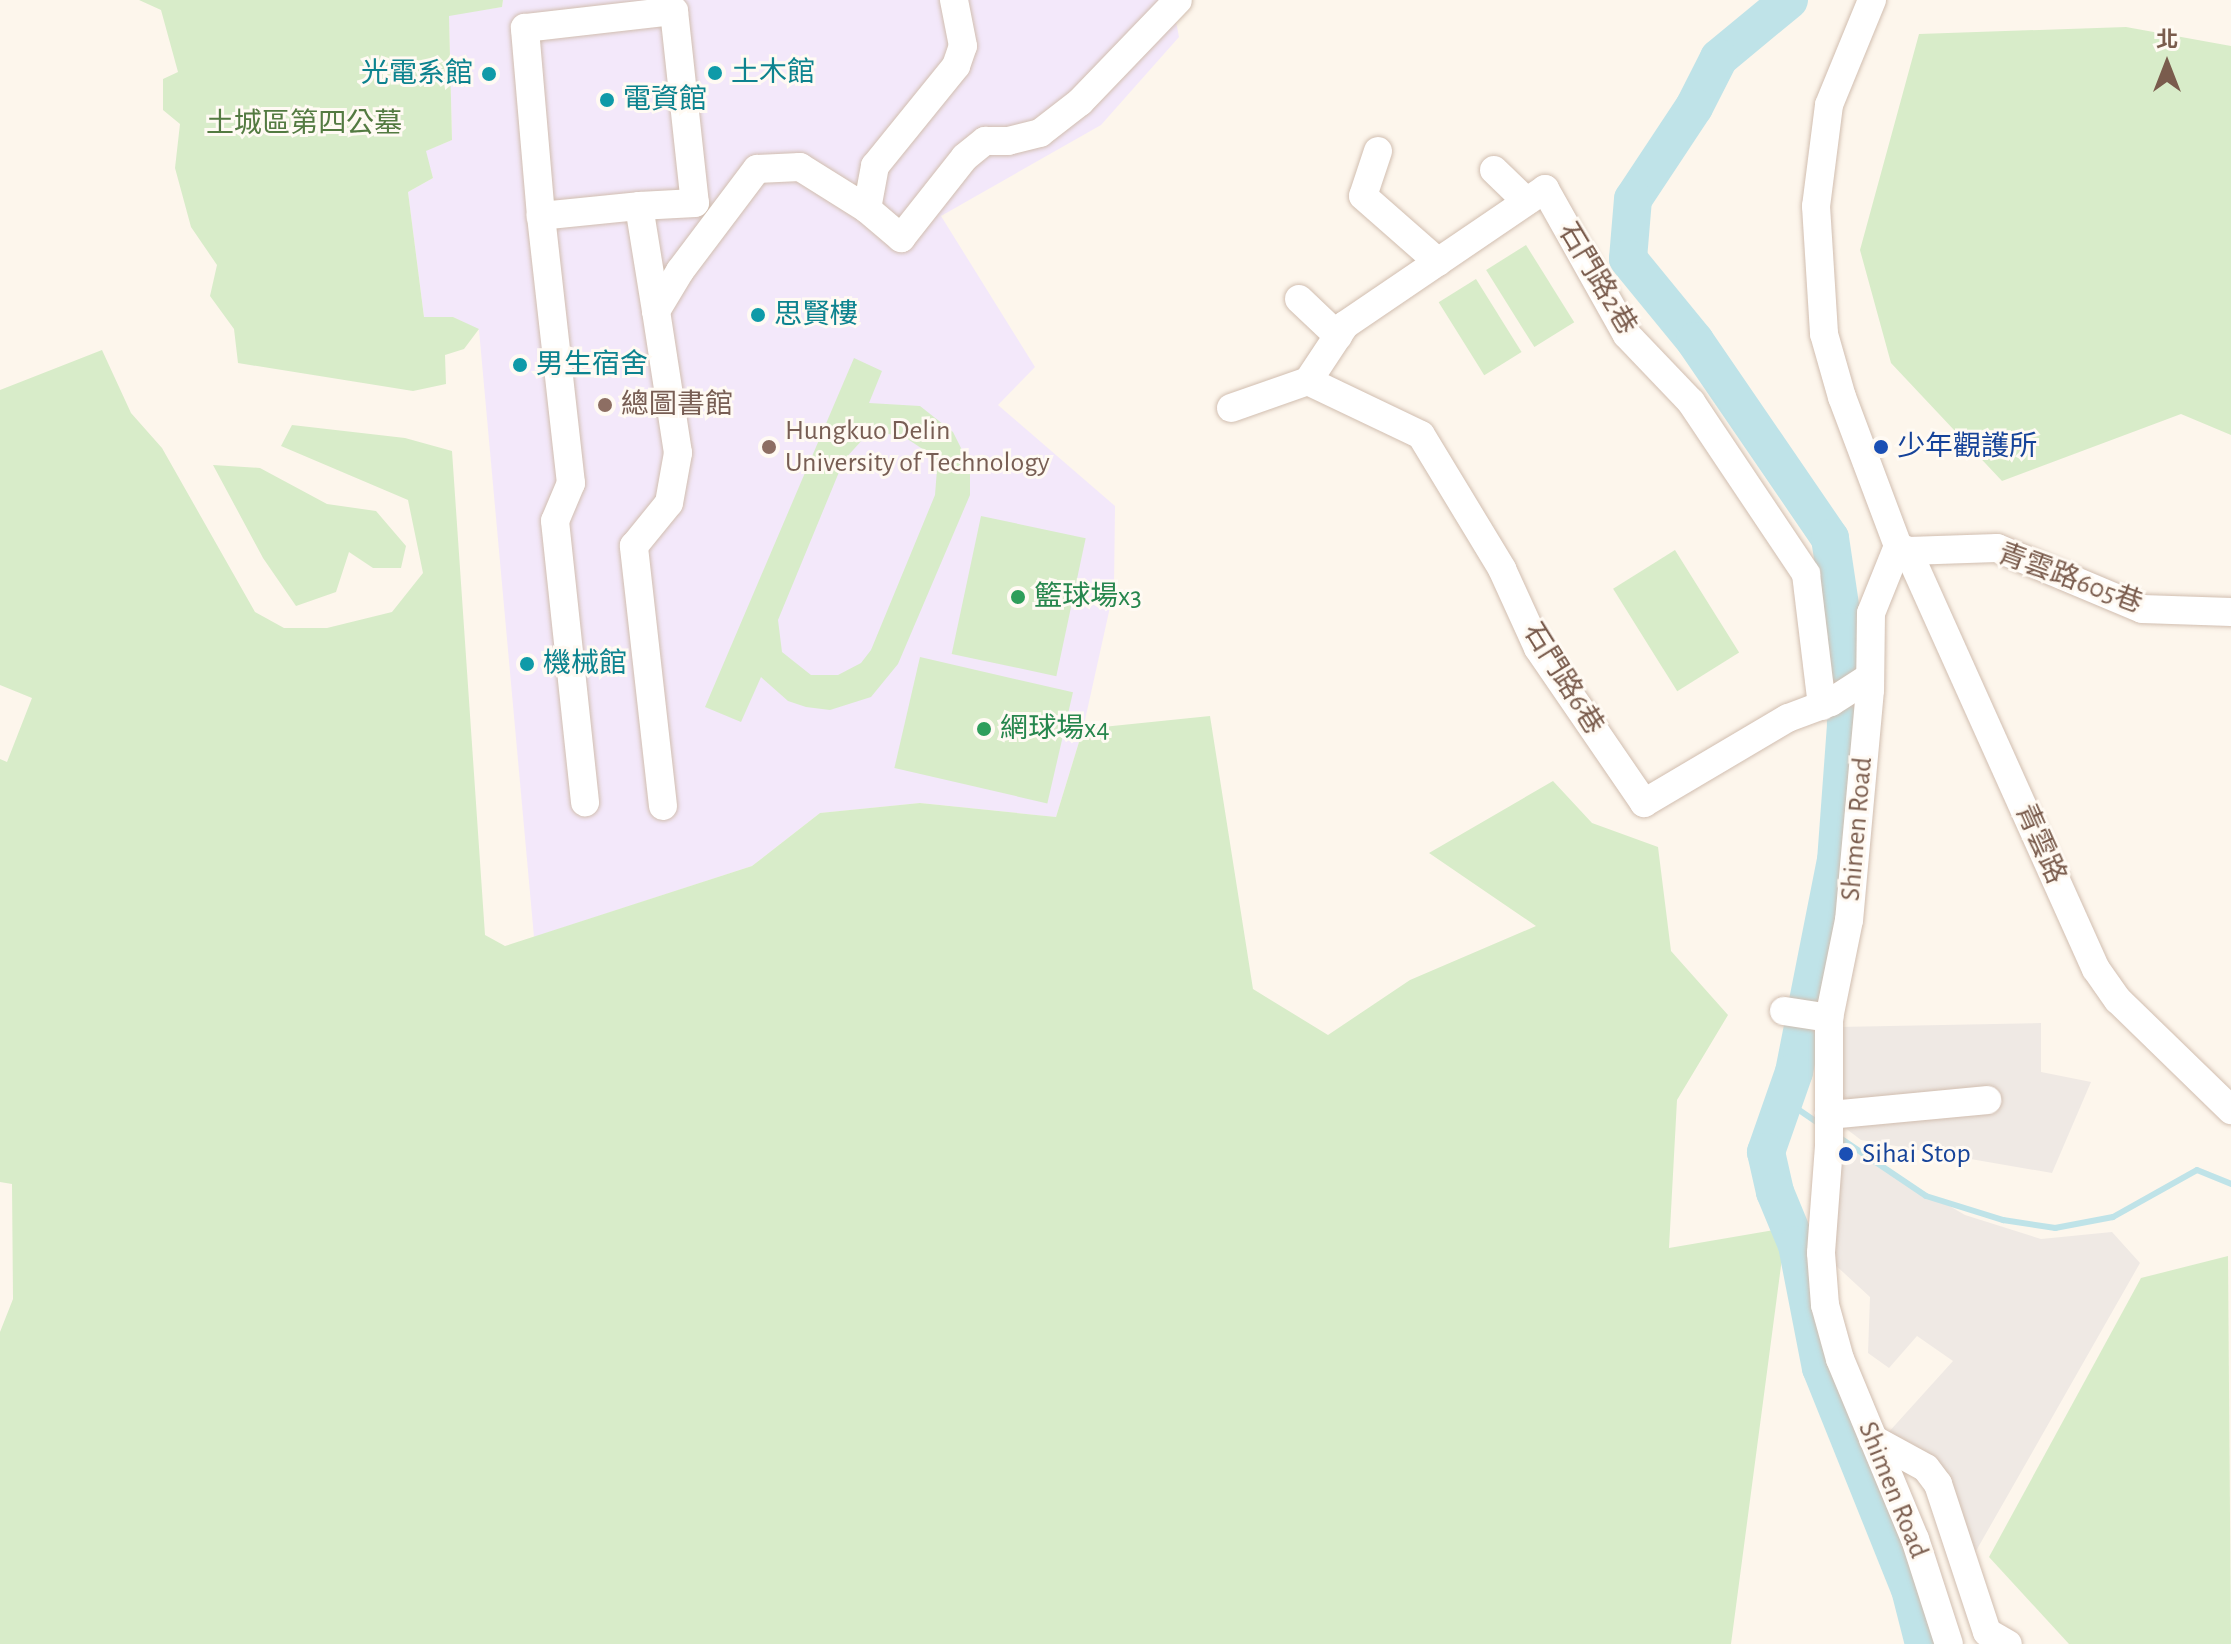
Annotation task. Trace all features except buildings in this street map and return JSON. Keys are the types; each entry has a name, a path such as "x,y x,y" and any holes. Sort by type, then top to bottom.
{"street":[{"path":"867,209 875,166 956,66 963,46 954,0"},
{"path":"656,311 680,271 757,169 800,167 867,209 901,238 965,157 985,141 1040,133 1080,102 1178,0"},
{"name":"青雲路","path":"1872,0 1829,105 1816,206 1824,334 1903,548 2096,969 2118,1000 2231,1110"},
{"path":"541,216 695,203 674,11 650,7 525,28 541,216 571,483 555,521 585,802"},
{"path":"1378,151 1363,196 1438,262"},
{"path":"1494,170 1526,201"},
{"name":"石門路2巷","path":"1308,381 1345,325 1545,189 1627,335 1691,402 1806,574 1826,704"},
{"path":"639,206 678,453 669,503 634,546 663,806"},
{"path":"1299,299 1338,336"},
{"path":"1231,408 1308,381"},
{"name":"石門路6巷","path":"1308,381 1421,435 1502,569 1538,648 1644,803 1788,718 1826,704"},
{"name":"青雲路605巷","path":"1903,548 1997,548 2142,609 2231,612"},
{"name":"Shimen Road","path":"1903,548 1871,613 1870,677 1849,920 1829,1018 1829,1146 1821,1253 1825,1305 1840,1359 1915,1539 1949,1644"},
{"path":"1826,704 1870,677"},
{"path":"1784,1011 1829,1018"},
{"path":"1829,1115 1987,1100"},
{"path":"1873,1439 1926,1468 1938,1484 1987,1632 2008,1644"}],"shaded area":[{"name":"Hungkuo Delin University of Technology","path":"503,0 1172,0 1179,37 1101,125 941,216 1035,367 998,405 1115,506 1114,589 1083,729 1056,817 920,803 820,813 752,866 534,937 479,330 453,317 424,317 408,192 433,178 425,151 452,140 449,15 502,7"},
{"path":"2041,1023 2041,1072 2091,1082 2052,1173 1861,1140 1836,1121 1838,1027"},
{"path":"1835,1140 1965,1215 2041,1239 2112,1232 2140,1263 1972,1558 1950,1478 1912,1444 1887,1434 1953,1361 1917,1336 1889,1368 1868,1353 1870,1297 1832,1262"}],"green space":[{"name":"土城區第四公墓","path":"139,0 503,0 502,7 449,16 452,140 426,151 433,178 408,192 424,317 453,317 479,329 464,349 445,355 446,384 413,391 238,363 234,329 210,296 217,265 191,227 175,168 180,124 163,110 163,79 178,72 161,10"},
{"path":"2126,27 2231,46 2231,435 2181,414 2002,481 1891,363 1860,250 1919,34"},
{"path":"1526,245 1574,322 1534,347 1486,270"},
{"path":"1476,279 1522,352 1484,375 1439,302"},
{"path":"102,350 131,413 162,448 255,612 284,628 327,628 392,612 423,573 408,500 281,446 292,425 405,438 452,451 485,935 505,946 752,866 820,813 920,803 1056,817 1083,729 1210,716 1253,989 1328,1035 1410,980 1536,926 1429,853 1553,781 1592,823 1658,847 1671,951 1728,1015 1677,1100 1669,1248 1786,1228 1731,1644 0,1644 0,1332 13,1299 12,1184 0,1182 0,759 7,762 32,698 0,685 0,390"},
{"path":"854,358 882,371 869,403 920,406 953,432 970,466 970,495 898,664 871,697 830,710 788,701 761,677 741,722 705,707","holes":["881,433 903,436 930,454 937,469 935,495 871,650 861,663 838,675 811,675 782,652 778,620 844,460 864,438"]},
{"path":"213,465 260,468 327,504 376,511 406,546 401,568 373,568 349,552 336,592 296,606 263,558"},
{"name":"籃球場x3","path":"981,516 1086,538 1056,676 952,654"},
{"path":"1675,550 1739,653 1677,691 1613,589"},
{"name":"網球場x4","path":"920,657 1073,692 1047,803 894,768"},
{"path":"2228,1256 2231,1644 2069,1644 1989,1557 2141,1278"}],"waterway":[{"path":"1789,0 1719,58 1694,107 1633,199 1628,259 1695,341 1830,538 1844,632 1846,725 1836,860 1794,1072 1766,1152 1775,1192 1797,1245 1821,1368 1910,1589 1924,1644"},
{"path":"1783,1099 1821,1125"},
{"path":"1837,1136 1926,1196 2003,1220 2055,1228 2113,1217 2197,1170 2231,1184"}],"place":[{"name":"土木館","path":"715,73"},
{"name":"光電系館","path":"489,74"},
{"name":"電資館","path":"607,100"},
{"name":"思賢樓","path":"758,315"},
{"name":"男生宿舍","path":"520,365"},
{"name":"總圖書館","path":"605,405"},
{"name":"Hungkuo Delin University of Technology","path":"769,447"},
{"name":"少年觀護所","path":"1881,447"},
{"name":"籃球場x3","path":"1018,597"},
{"name":"機械館","path":"527,664"},
{"name":"網球場x4","path":"984,729"},
{"name":"Sihai Stop","path":"1846,1154"}]}
